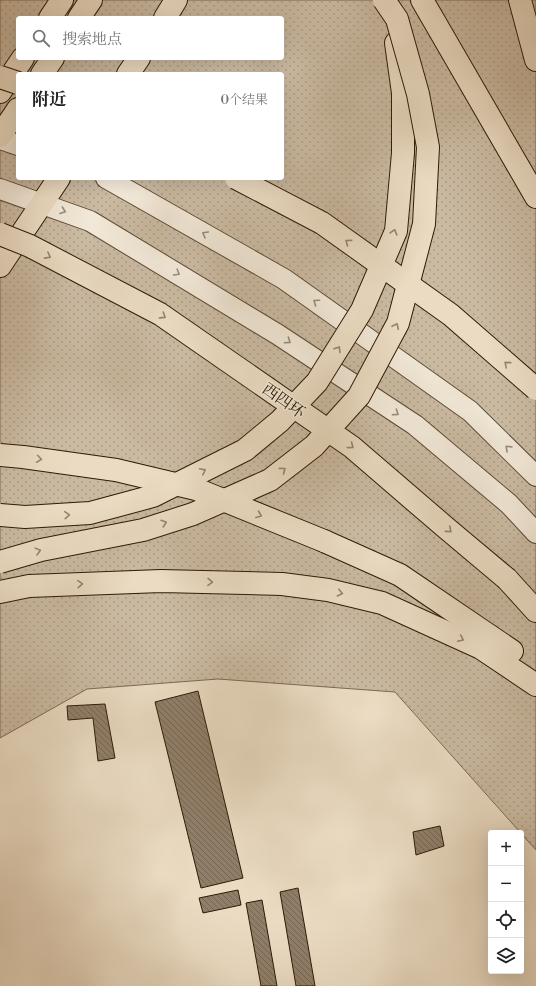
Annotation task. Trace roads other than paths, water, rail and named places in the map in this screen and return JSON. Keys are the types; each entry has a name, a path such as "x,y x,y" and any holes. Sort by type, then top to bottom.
{"highway":[{"path":"51,16 62,0"},
{"path":"80,16 91,0"},
{"path":"166,16 176,0"},
{"path":"0,562 41,550 143,530 194,514 270,480 314,446 359,396 398,323 424,224 428,147 418,94 397,19 384,0"},
{"path":"0,515 25,517 90,513 152,496 245,450 280,422 317,382 362,310 396,231 403,153 403,92 390,0"},
{"path":"422,0 536,198"},
{"path":"520,0 536,60"},
{"path":"0,92 22,60"},
{"path":"129,72 138,60"},
{"path":"0,77 16,81"},
{"path":"0,136 16,112"},
{"path":"0,266 58,180"},
{"path":"240,180 322,223 451,315 536,389"},
{"name":"西四环","path":"0,234 30,246 160,314 352,447 507,578 536,611"},
{"path":"0,455 116,470 196,489 324,541 400,575 527,661 536,670"},
{"path":"0,592 30,586 161,581 282,584 328,590 382,603 481,648 536,686"}],"street":[{"path":"0,139 16,144"},
{"path":"110,180 284,279 470,410 536,476"},
{"path":"0,189 90,221 277,334 421,430 509,504 536,533"}]}
